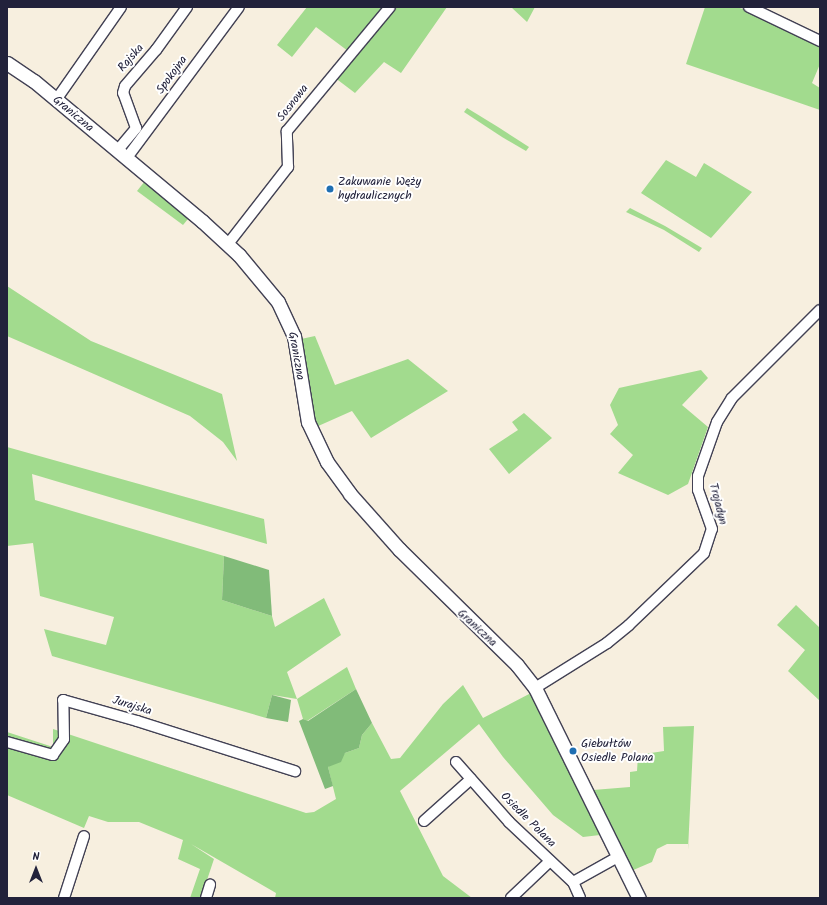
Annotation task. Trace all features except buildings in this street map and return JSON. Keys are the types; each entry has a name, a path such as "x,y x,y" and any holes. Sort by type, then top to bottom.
{"street":[{"path":"56,100 120,7"},
{"name":"Rajska","path":"122,155 136,128 124,93 125,86 156,50 186,7"},
{"name":"Spokojna","path":"122,155 239,7"},
{"name":"Sosnowa","path":"228,244 288,167 287,131 390,7"},
{"path":"749,7 820,40"},
{"name":"Graniczna","path":"7,63 56,100 228,244 278,302 288,321 296,344 308,422 320,450 334,472 399,549 517,665 535,688 639,898"},
{"name":"Trojadyn","path":"535,688 607,643 629,625 704,552 712,530 698,490 698,476 717,422 732,398 820,310"},
{"name":"Jurajska","path":"7,742 53,755 64,739 63,700 137,721 295,771"},
{"name":"Osiedle Polana","path":"456,762 509,822 572,882 580,898"},
{"path":"424,821 471,779"},
{"path":"64,898 84,836"},
{"path":"572,882 618,857"},
{"path":"511,898 550,861"},
{"path":"206,898 210,885"}],"green space":[{"path":"307,7 447,7 401,73 384,62 355,93 330,74 348,51 316,27 292,57 277,45"},
{"path":"511,7 535,7 527,22"},
{"path":"705,7 736,7 754,12 820,45 820,64 812,83 820,88 820,110 686,64"},
{"path":"467,108 529,147 526,151 502,137 464,112"},
{"path":"666,160 696,177 704,163 752,192 711,238 641,193"},
{"path":"145,181 188,219 183,225 137,191"},
{"path":"630,208 665,226 702,248 699,252 664,230 626,212"},
{"path":"7,286 91,341 222,394 237,461 223,442 190,416 7,336"},
{"path":"315,336 335,385 408,359 448,391 371,438 352,411 316,427 301,339"},
{"path":"701,370 708,378 682,405 708,427 688,484 668,495 618,473 633,455 610,434 618,425 610,405 619,388"},
{"path":"524,413 552,438 509,474 489,449 518,430 512,422"},
{"path":"7,447 264,519 267,544 32,474 35,500 224,556 222,600 272,616 275,627 324,598 341,635 287,672 297,699 272,695 266,718 52,656 44,629 106,645 114,617 40,596 33,543 7,546"},
{"path":"224,556 269,570 272,616 222,600"},
{"path":"796,605 820,628 820,701 788,671 805,650 777,625"},
{"path":"347,667 356,689 307,721 303,719 297,699"},
{"path":"463,685 483,718 531,693 600,835 583,837 553,815 503,757 479,724 400,791 443,876 472,898 275,898 276,893 191,844 214,859 201,898 190,898 200,869 178,859 183,840 139,822 108,822 89,816 84,828 7,795 7,732 53,747 53,729 306,813 314,812 336,799 328,767 345,753 359,748 362,735 372,723 391,759 400,758 443,704"},
{"path":"356,689 372,723 362,735 359,748 345,753 341,762 328,767 333,786 325,789 299,721 303,719 308,721"},
{"path":"272,695 291,700 288,722 266,718"},
{"path":"694,726 688,850 688,844 667,844 657,849 652,862 631,871 593,790 630,787 630,772 637,771 638,755 664,751 663,727"}],"place":[{"name":"Zakuwanie Węży hydraulicznych","path":"330,189"},
{"name":"Giebułtów Osiedle Polana","path":"573,751"}]}
